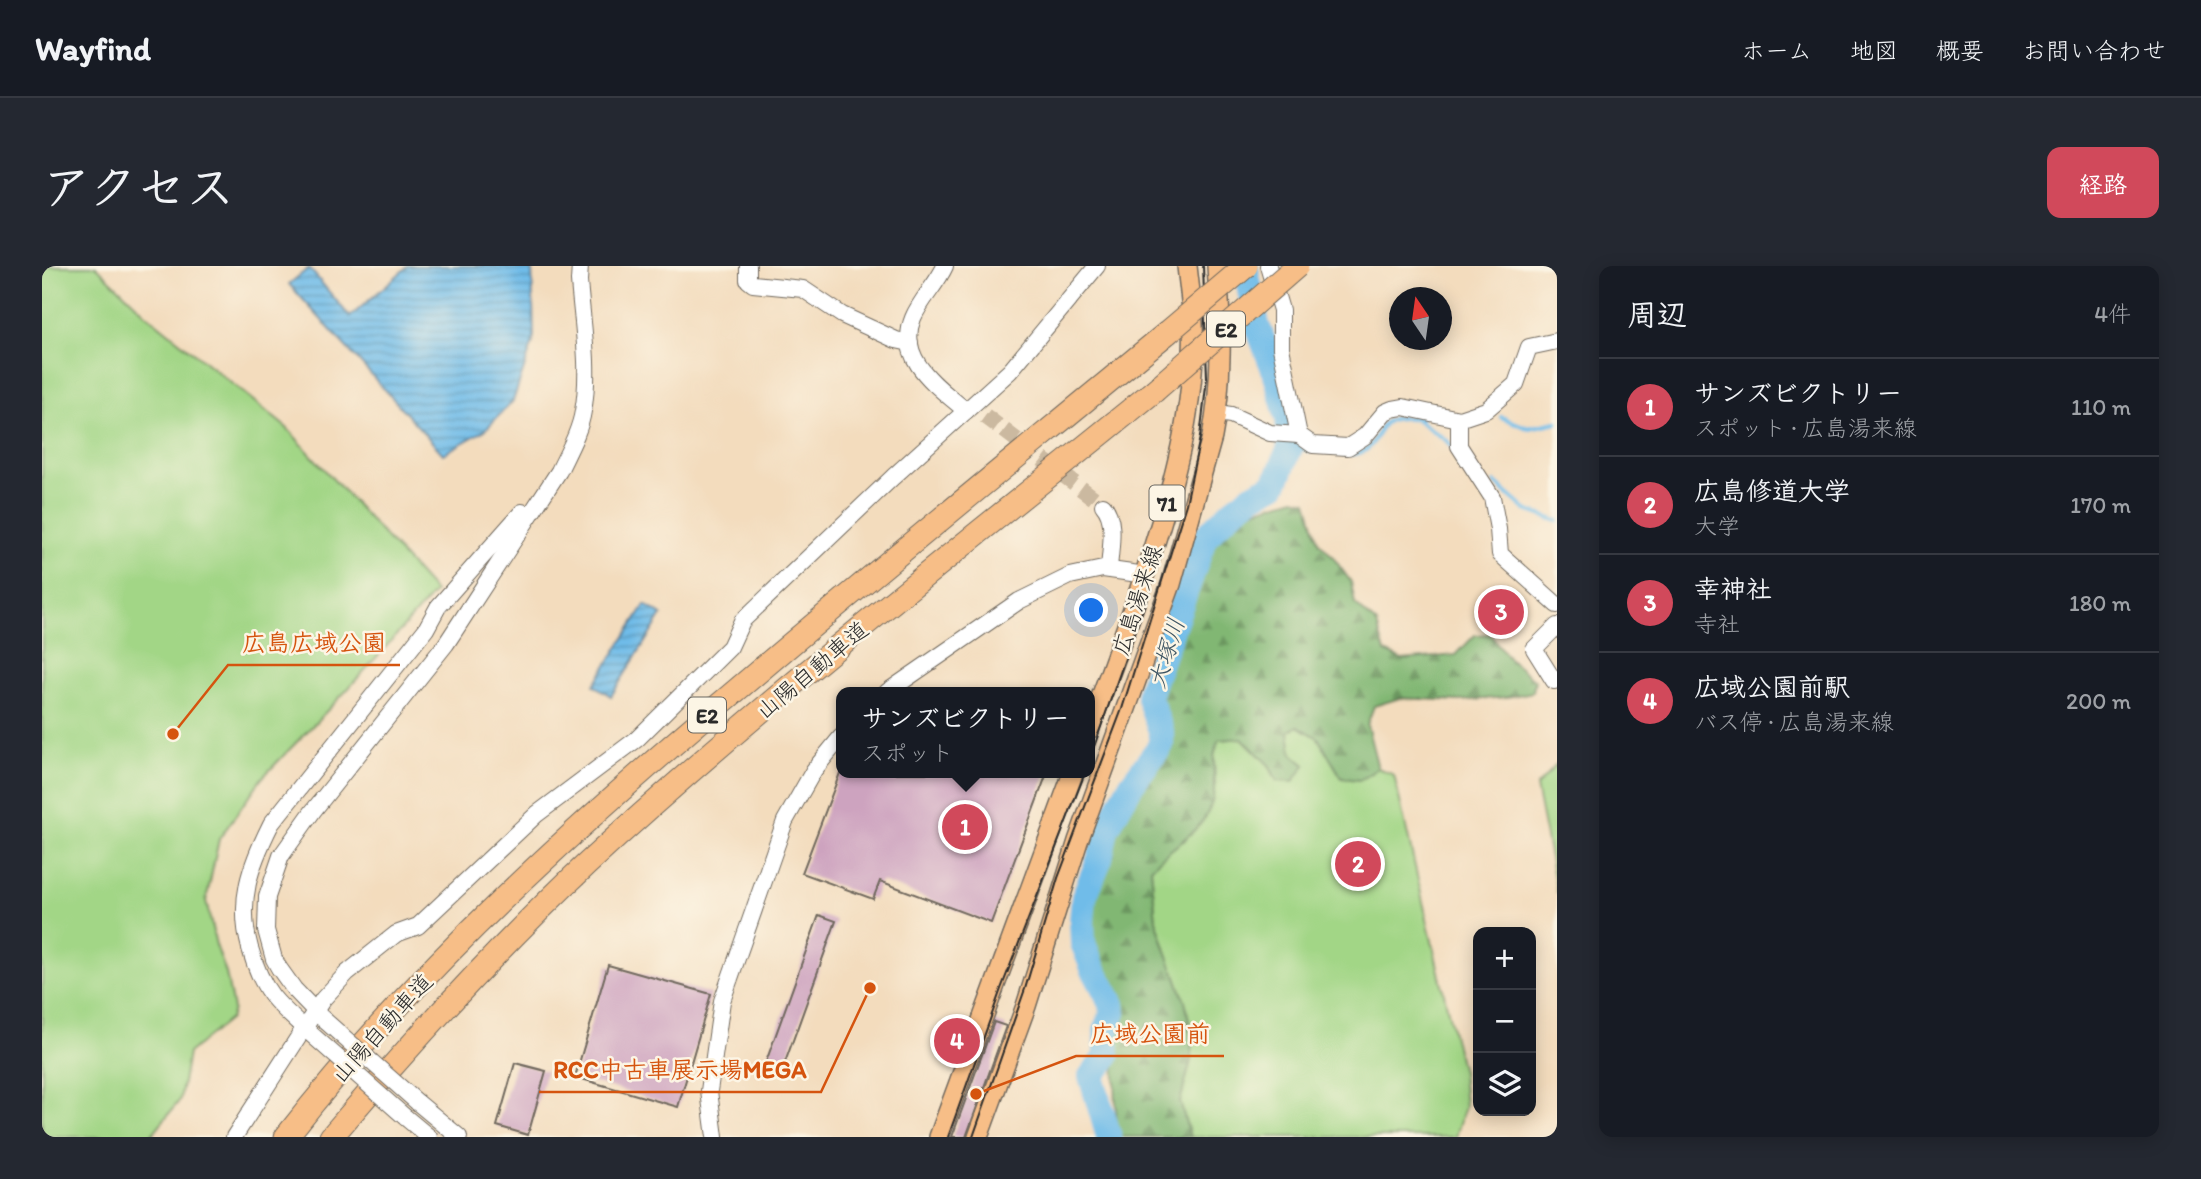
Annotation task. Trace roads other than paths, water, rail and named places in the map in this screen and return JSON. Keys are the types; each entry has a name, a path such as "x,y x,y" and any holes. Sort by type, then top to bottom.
{"highway":[{"name":"山陽自動車道","path":"286,1137 383,1024 470,933 567,838 670,746 831,610 1246,266"},
{"name":"山陽自動車道","path":"331,1137 407,1047 494,956 587,865 852,635 1154,391 1297,266"}],"main road":[{"name":"広島湯来線","path":"1095,713 1146,575 1184,434 1191,383 1193,325 1186,266"},
{"name":"広島湯来線","path":"978,1137 1026,1006 1078,841 1171,584 1212,437 1217,413 1220,305 1217,266"},
{"path":"939,1137 1071,778"}],"street":[{"path":"459,1137 318,1014 294,989 274,959 266,930 267,897 281,856 313,811 446,644 559,471 583,411 586,378 580,266"},
{"path":"748,266 748,280 753,284 803,289 842,315 896,340 910,343"},
{"path":"945,266 913,318 910,343 913,356 919,367 969,408 985,416"},
{"path":"234,1137 347,973 396,934 418,926 537,814 637,739 730,647 742,621 893,477 1010,371 1097,266"},
{"path":"1268,266 1281,310 1281,348 1299,435"},
{"path":"1217,413 1231,415 1270,433 1299,435 1313,445 1348,447 1365,436 1385,412 1392,409 1403,407 1459,419 1486,410 1516,384 1529,347 1557,341"},
{"path":"1459,419 1459,446 1492,497 1499,529 1500,554 1557,605"},
{"path":"429,1137 273,998 262,981 245,932 247,882 256,854 271,824 426,629 438,607 559,471"},
{"path":"1103,505 1111,522 1109,569"},
{"path":"894,687 1018,601 1070,576 1103,569 1146,575"},
{"path":"1554,681 1534,649 1557,626"},
{"path":"715,1137 709,1091 722,1001 785,821 814,770 836,743"}],"water":[{"path":"408,266 532,266 534,339 513,401 485,430 443,454 289,284 309,268 350,317"},
{"path":"645,605 662,615 611,696 594,685"}],"waterway":[{"name":"大塚川","path":"1109,1137 1091,1076 1107,1057 1106,1031 1113,1013 1112,1004 1083,943 1084,897 1100,858 1106,829 1131,785 1161,745 1161,731 1149,698 1150,690 1205,537 1233,510 1275,484 1290,448 1288,419 1276,375 1257,325 1245,266"},
{"path":"1501,417 1528,428 1557,422"},
{"path":"1342,454 1364,451 1375,440 1386,422 1396,418 1421,418"},
{"path":"1415,418 1447,441 1454,450"},
{"path":"1290,442 1309,451"},
{"path":"1495,483 1526,510 1557,521"}],"tunnel":[{"path":"985,416 1103,505"}],"tram line":[{"path":"973,1137 1025,989 1058,878 1122,709 1186,504 1200,437 1207,378 1203,266"},
{"path":"1095,744 1146,599"},
{"path":"948,1137 1001,989 1083,778"}],"place":[{"name":"幸神社","path":"1501,612"},
{"name":"広島広域公園","path":"173,734"},
{"name":"サンズビクトリー","path":"965,827"},
{"name":"広島修道大学","path":"1358,864"},
{"name":"RCC中古車展示場MEGA","path":"870,988"},
{"name":"広域公園前駅","path":"957,1041"},
{"name":"広域公園前","path":"976,1094"}]}
